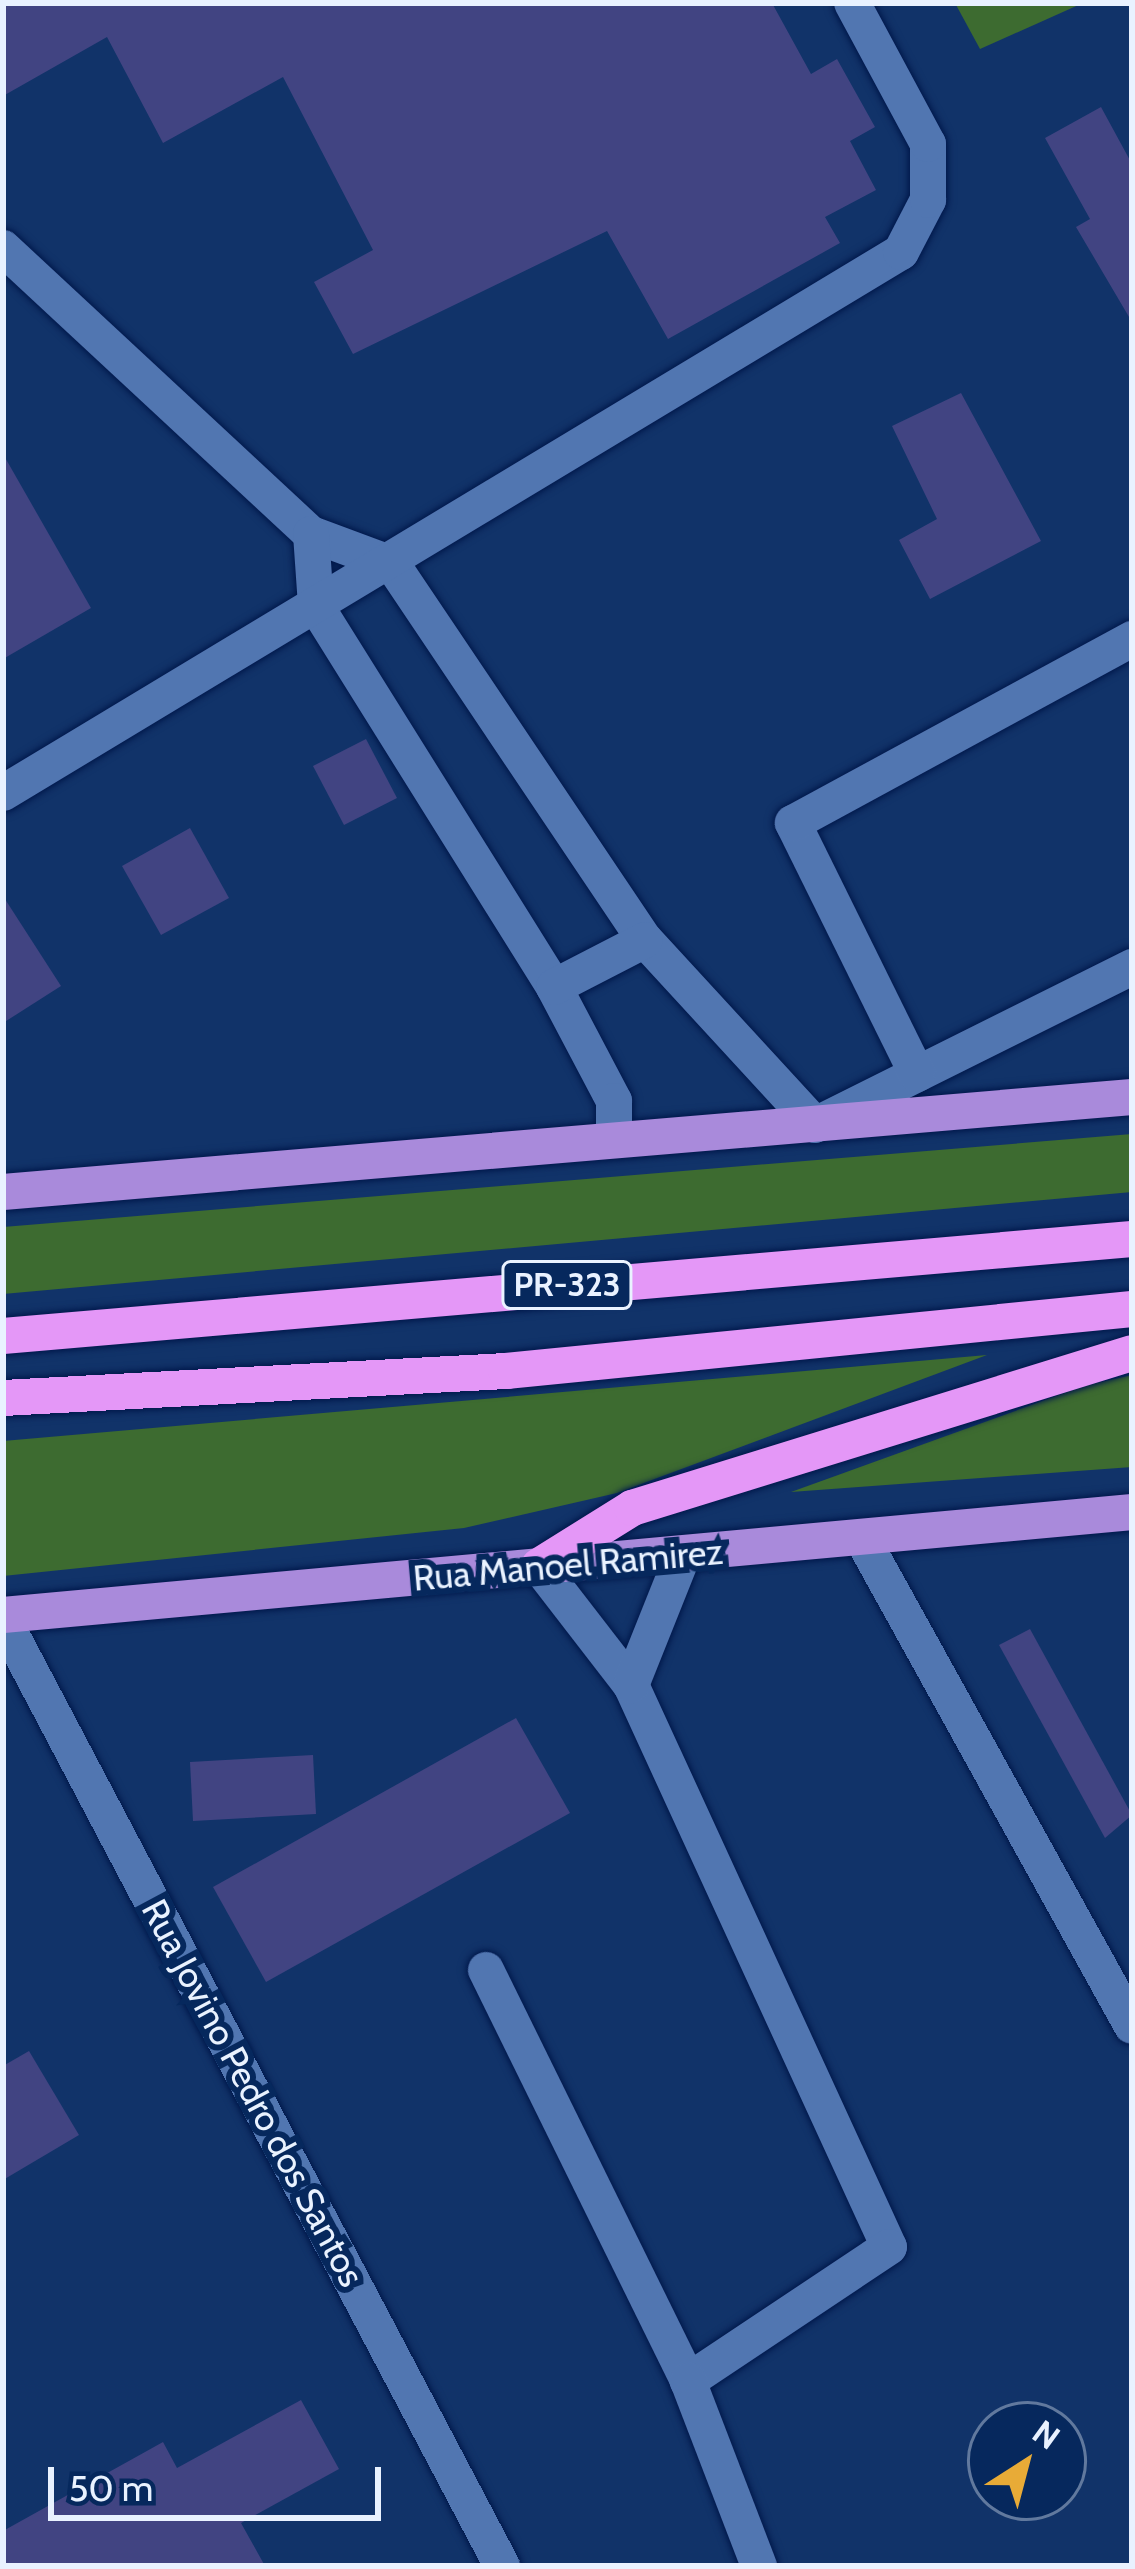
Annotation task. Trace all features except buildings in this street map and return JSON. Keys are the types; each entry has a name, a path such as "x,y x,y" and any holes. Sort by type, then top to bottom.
{"highway":[{"name":"PR-323","path":"3,1336 1132,1239"},
{"name":"PR-323","path":"3,1398 506,1371 1132,1310"},
{"path":"538,1566 632,1508 1132,1353"}],"main road":[{"path":"3,1192 1132,1097"},
{"name":"Rua Manoel Ramirez","path":"3,1617 1132,1512"}],"street":[{"path":"3,794 392,564 901,252 928,200 928,144 852,3"},
{"path":"3,248 311,534 392,564 645,940 815,1125 1132,967"},
{"path":"311,534 316,606 554,987 614,1101 614,1138"},
{"path":"917,1074 793,824 1132,639"},
{"path":"554,987 645,940"},
{"path":"862,1540 1132,2026"},
{"path":"631,1685 683,1555"},
{"path":"538,1566 631,1685 889,2246 688,2381"},
{"name":"Rua Jovino Pedro dos Santos","path":"3,1617 502,2566"},
{"path":"486,1970 688,2381 758,2566"}],"green space":[{"path":"955,3 1083,3 980,49"},
{"path":"1132,1134 1132,1192 3,1294 3,1227"},
{"path":"987,1355 617,1493 464,1528 3,1576 3,1441"},
{"path":"1132,1375 1132,1467 791,1492 1084,1386"}]}
